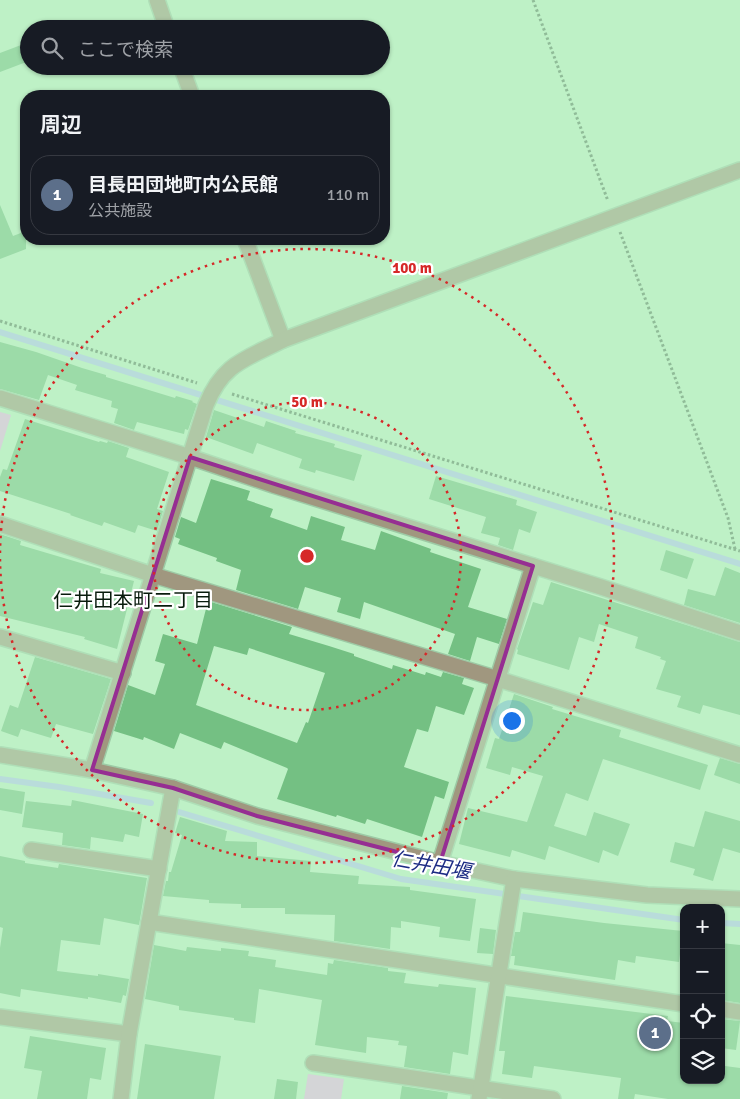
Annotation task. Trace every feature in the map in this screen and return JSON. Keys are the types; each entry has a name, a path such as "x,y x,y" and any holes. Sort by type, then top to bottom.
{"street":[{"path":"157,0 164,20"},
{"path":"184,75 190,90"},
{"path":"92,770 206,405 212,389 225,372 283,340 740,170"},
{"path":"247,245 283,340"},
{"path":"0,398 740,633"},
{"path":"0,524 153,575 498,679 740,755"},
{"path":"440,863 533,566"},
{"path":"0,636 122,672"},
{"path":"0,755 92,770 173,788 257,816 440,863 514,878 647,895 740,899"},
{"path":"120,1099 129,1034 173,788"},
{"path":"31,850 159,869"},
{"path":"480,1094 514,878"},
{"path":"149,922 680,1003"},
{"path":"725,1010 740,1012"},
{"path":"0,1017 129,1034"},
{"path":"313,1063 480,1094 553,1099"}],"path":[{"path":"533,0 728,518 735,549"},
{"path":"0,320 212,389 740,550"}],"highlighted area":[{"path":"190,457 533,566 440,863 257,816 173,788 92,770"}],"shaded area":[{"path":"0,412 11,415 0,451"},
{"path":"308,1074 344,1079 341,1099 304,1099"}],"building":[{"path":"20,45 20,64 0,72 0,53"},
{"path":"0,205 13,236 20,233 20,245 26,245 26,249 0,259"},
{"path":"0,342 106,375 106,377 175,398 176,396 193,401 197,404 188,430 185,429 184,434 137,422 134,430 114,423 118,409 111,407 112,401 75,390 77,385 48,375 39,400 0,389"},
{"path":"214,410 264,427 266,421 296,431 295,433 335,444 334,447 362,455 354,481 316,470 315,473 299,468 302,459 257,443 253,454 206,437"},
{"path":"25,419 99,442 107,443 108,441 129,448 126,457 169,472 157,509 163,511 157,531 138,525 135,533 104,522 102,526 0,491 0,477 3,469 7,470"},
{"path":"436,476 517,500 516,505 537,512 530,533 519,529 513,550 498,545 500,538 481,533 486,517 429,499"},
{"path":"211,479 250,491 247,500 273,509 270,517 307,530 311,516 345,527 341,540 375,550 381,531 431,549 430,552 481,569 468,607 507,619 499,644 477,637 470,661 448,654 455,634 364,602 360,619 337,612 341,598 305,587 298,609 236,590 241,570 216,561 217,558 178,544 180,539 175,537 181,517 196,523"},
{"path":"0,534 21,541 20,545 101,569 100,573 134,581 117,649 84,639 85,637 0,616"},
{"path":"666,550 694,559 687,579 660,570"},
{"path":"725,567 740,573 740,623 684,605 688,589 715,596"},
{"path":"551,582 740,642 740,715 703,705 700,714 677,707 681,696 656,689 666,661 660,659 661,657 635,648 638,637 599,624 594,642 579,637 569,670 517,654 533,602 543,605"},
{"path":"208,601 292,627 289,634 354,654 354,656 392,669 393,665 425,675 426,672 441,677 443,672 464,678 462,684 474,688 464,715 436,706 428,732 417,729 404,767 449,782 444,799 435,796 422,837 367,819 365,824 277,799 288,769 224,742 221,749 180,733 174,749 144,737 143,740 114,731 128,685 155,695 165,664 155,661 163,634 197,644","holes":["214,646 247,655 249,648 325,673 308,723 306,722 297,743 196,705"]},
{"path":"35,657 111,679 93,734 56,724 51,738 21,729 18,737 1,731 10,705 18,708"},
{"path":"514,694 553,707 552,709 621,730 619,737 708,765 700,790 603,759 588,801 566,793 554,826 586,836 594,812 630,824 618,856 603,850 599,863 549,846 545,860 512,850 510,857 459,844 468,808 527,822 543,776 512,767 510,775 486,768 495,738 499,739"},
{"path":"720,758 740,764 740,784 714,775"},
{"path":"0,788 25,792 22,814 0,810"},
{"path":"72,800 143,814 139,837 125,834 123,842 91,837 90,849 62,845 63,833 22,827 26,801 71,806"},
{"path":"705,811 740,821 740,853 723,848 713,881 693,875 695,869 670,862 675,842 694,847"},
{"path":"180,817 227,831 225,841 257,842 257,856 311,861 310,872 359,876 358,884 410,887 410,890 476,899 470,941 439,937 440,927 401,921 401,928 391,927 390,949 334,941 335,915 285,914 285,908 241,908 241,904 209,903 209,900 163,896 166,881 168,881 169,872 171,872 182,835 175,833"},
{"path":"0,856 25,861 25,863 58,868 59,864 147,878 139,925 104,918 100,945 61,940 57,971 98,976 98,974 129,979 126,996 123,995 121,1003 21,989 20,997 0,993 0,948 3,928 0,927"},
{"path":"523,912 680,931 679,962 636,956 635,963 618,960 615,980 514,965 515,956 511,956 515,932 520,932"},
{"path":"480,928 496,930 493,954 477,953"},
{"path":"725,943 740,945 740,1003 725,1001"},
{"path":"154,945 186,951 187,947 221,951 221,948 249,951 248,956 276,960 275,967 327,975 328,963 333,964 334,960 388,968 388,971 406,973 404,983 438,987 439,984 476,988 468,1055 453,1052 450,1074 404,1067 407,1046 398,1045 399,1041 367,1037 366,1053 315,1045 322,1000 259,989 255,1023 179,1010 179,1006 145,999"},
{"path":"506,996 668,1016 667,1021 680,1023 680,1084 725,1084 725,1066 740,1068 740,1099 668,1099 635,1094 634,1099 618,1099 621,1078 534,1066 532,1078 502,1074 505,1051 499,1051"},
{"path":"725,1019 740,1021 736,1050 725,1049"},
{"path":"30,1036 106,1048 101,1080 90,1078 87,1099 37,1099 42,1071 24,1068"},
{"path":"145,1044 221,1056 214,1099 137,1099"},
{"path":"277,1079 298,1082 296,1099 274,1099"},
{"path":"402,1086 448,1093 447,1099 400,1099"}],"waterway":[{"path":"0,332 740,564"},
{"name":"仁井田堰","path":"0,779 151,803"},
{"name":"仁井田堰","path":"179,812 401,879 680,919"},
{"name":"仁井田堰","path":"725,923 740,924"}],"place":[{"name":"目長田団地町内公民館","path":"655,1033"}],"district":[{"name":"仁井田本町二丁目","path":"133,600"}]}
